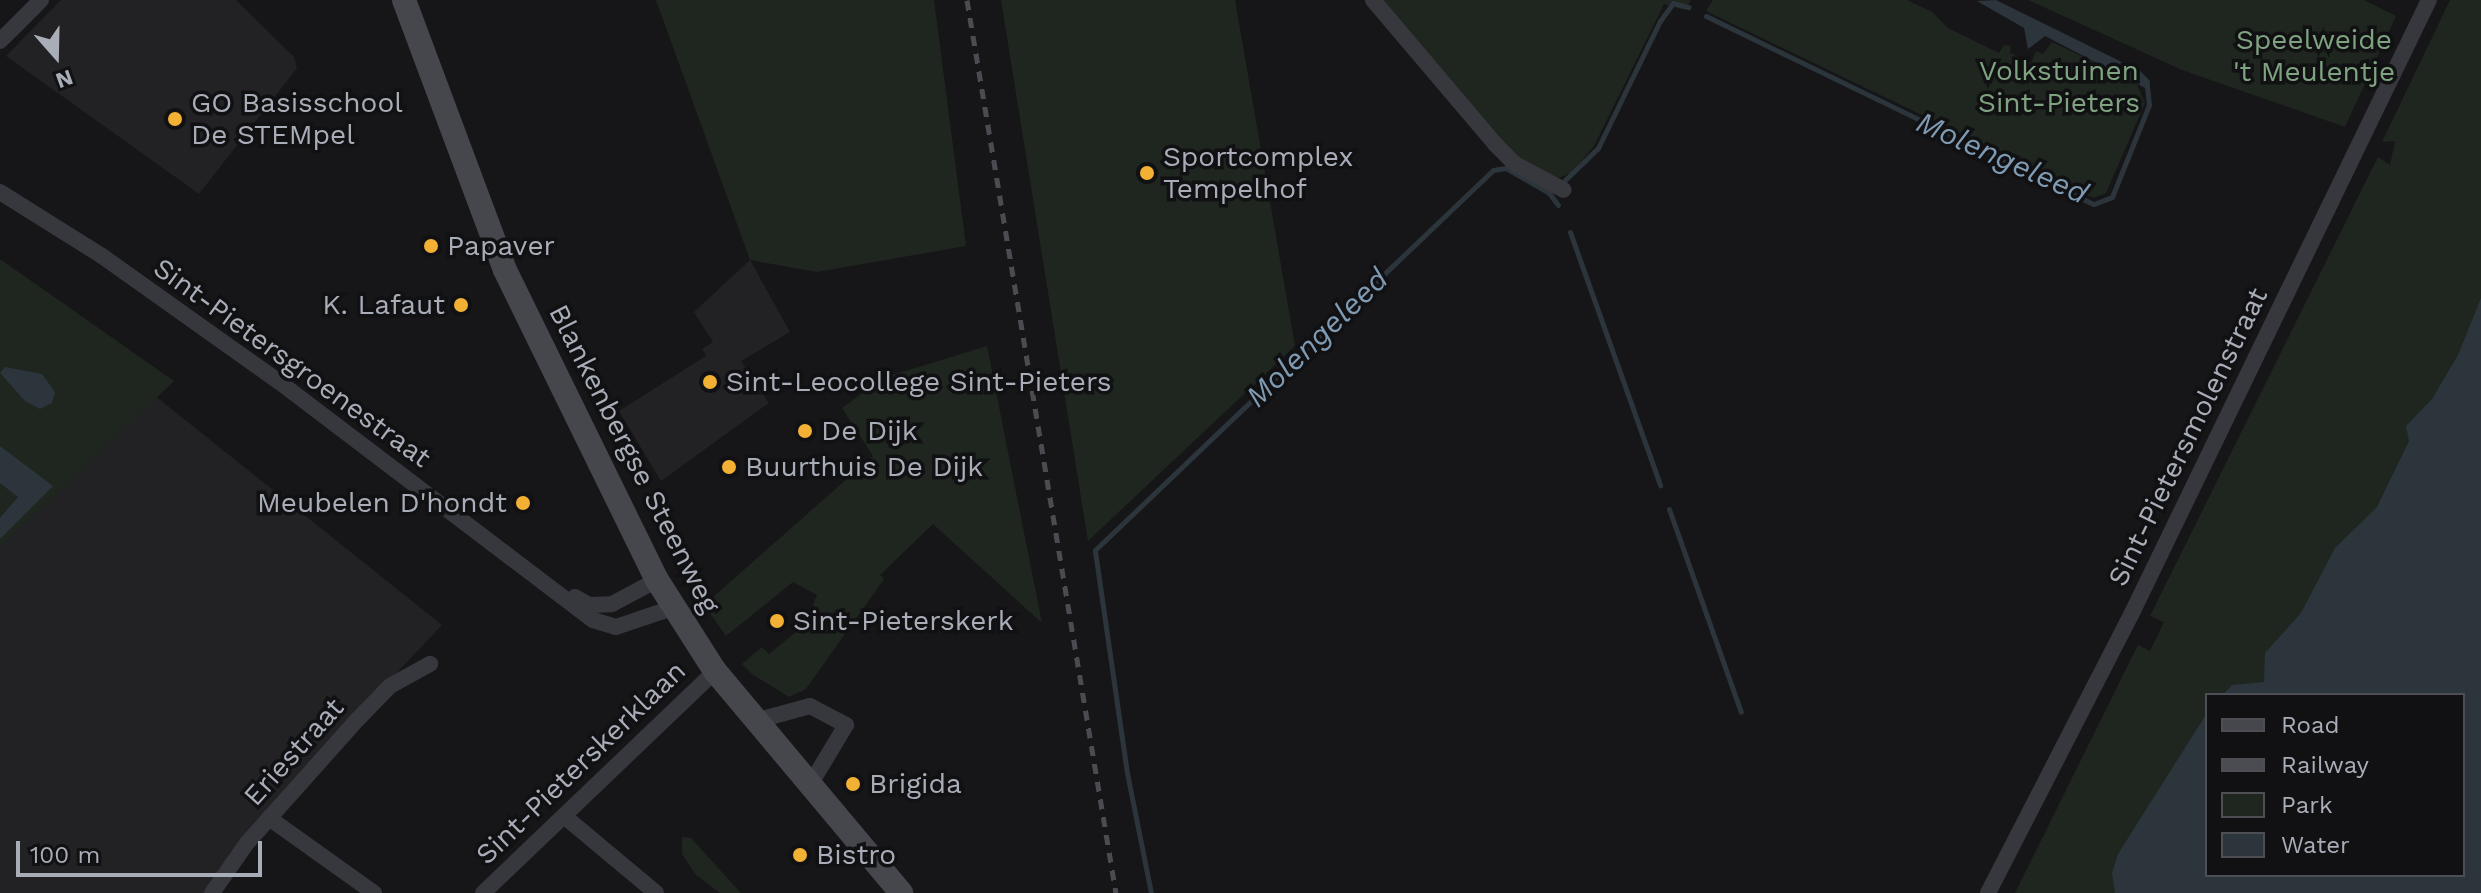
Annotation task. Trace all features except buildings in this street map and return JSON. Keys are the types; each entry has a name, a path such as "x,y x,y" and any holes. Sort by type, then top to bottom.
{"main road":[{"name":"Blankenbergse Steenweg","path":"404,0 505,270 672,608 715,671 755,721 901,893"}],"street":[{"path":"0,41 41,0"},
{"path":"1373,0 1515,164 1564,190"},
{"name":"Sint-Pietersmolenstraat","path":"1988,893 2131,615 2425,1"},
{"name":"Sint-Pietersgroenestraat","path":"0,192 102,256 278,381 593,620 616,627 672,608"},
{"name":"Sint-Pietersgroenestraat","path":"548,584 601,606 657,580"},
{"name":"Eriestraat","path":"212,893 269,818 390,686 430,664"},
{"name":"Sint-Pieterskerklaan","path":"483,893 715,671"},
{"path":"755,721 810,706 846,725 810,785"},
{"path":"564,816 656,893"},
{"path":"269,818 374,893"}],"shaded area":[{"name":"GO Basisschool De STEMpel","path":"61,0 236,0 294,57 297,68 199,194 6,56"},
{"name":"Sint-Leocollege Sint-Pieters","path":"750,260 790,332 741,361 769,403 661,481 619,411 706,356 702,349 713,342 694,312"},
{"path":"154,395 442,625 264,814 206,893 0,893 0,548"}],"green space":[{"path":"656,0 934,0 966,246 817,272 750,260"},
{"name":"Sportcomplex Tempelhof","path":"1001,0 1235,0 1295,346 1088,541"},
{"path":"1380,0 1691,0 1685,10 1664,4 1594,146 1571,173 1558,178 1519,160"},
{"name":"Volkstuinen Sint-Pieters","path":"1713,0 1907,0 1932,12 1948,28 1999,53 2004,45 2011,46 2010,53 2031,63 2036,51 2043,54 2052,42 2136,82 2145,103 2106,193 2094,198 1706,11"},
{"name":"Speelweide 't Meulentje","path":"2028,0 2364,0 2396,16 2345,127 2182,70"},
{"path":"2450,0 2481,0 2481,893 2015,893 2138,645 2150,651 2164,622 2150,616 2378,157 2390,165 2395,141 2382,142"},
{"path":"0,259 174,381 0,548"},
{"path":"987,346 1042,623 933,524 880,575 884,579 806,689 789,697 752,674 742,664 762,647 769,654 819,613 813,605 817,595 793,582 726,636 704,605 873,456 842,408 883,378"},
{"path":"682,837 691,838 741,893 720,893 696,875 682,854"}],"water":[{"path":"1996,0 2140,71 2150,81 2149,90 2045,36 2028,49 2024,28 1977,1"},
{"path":"2481,298 2481,893 2115,893 2112,873 2118,854 2205,716 2205,877 2465,877 2465,693 2225,693 2232,685 2264,682 2265,653 2301,613 2335,548 2377,507 2409,441 2406,426 2432,399 2458,355"},
{"path":"5,367 42,374 55,392 52,403 40,409 25,401 0,373"},
{"path":"0,446 53,486 0,539 0,518 18,497 0,483"}],"waterway":[{"name":"Molengeleed","path":"1563,182 1598,148 1660,21 1673,3 1688,7"},
{"name":"Molengeleed","path":"1706,16 2094,204 2112,197 2149,105 2147,85"},
{"name":"Molengeleed","path":"1151,893 1127,773 1095,550 1493,170 1506,168 1549,193 1558,205"},
{"path":"1570,232 1660,485"},
{"path":"1669,509 1741,712"}],"railway":[{"path":"967,0 1116,893"}],"place":[{"name":"GO Basisschool De STEMpel","path":"175,119"},
{"name":"Sportcomplex Tempelhof","path":"1147,173"},
{"name":"Papaver","path":"431,246"},
{"name":"K. Lafaut","path":"461,305"},
{"name":"Sint-Leocollege Sint-Pieters","path":"710,382"},
{"name":"De Dijk","path":"805,431"},
{"name":"Buurthuis De Dijk","path":"729,467"},
{"name":"Meubelen D'hondt","path":"523,503"},
{"name":"Sint-Pieterskerk","path":"777,621"},
{"name":"Brigida","path":"853,784"},
{"name":"Bistro","path":"800,855"}]}
